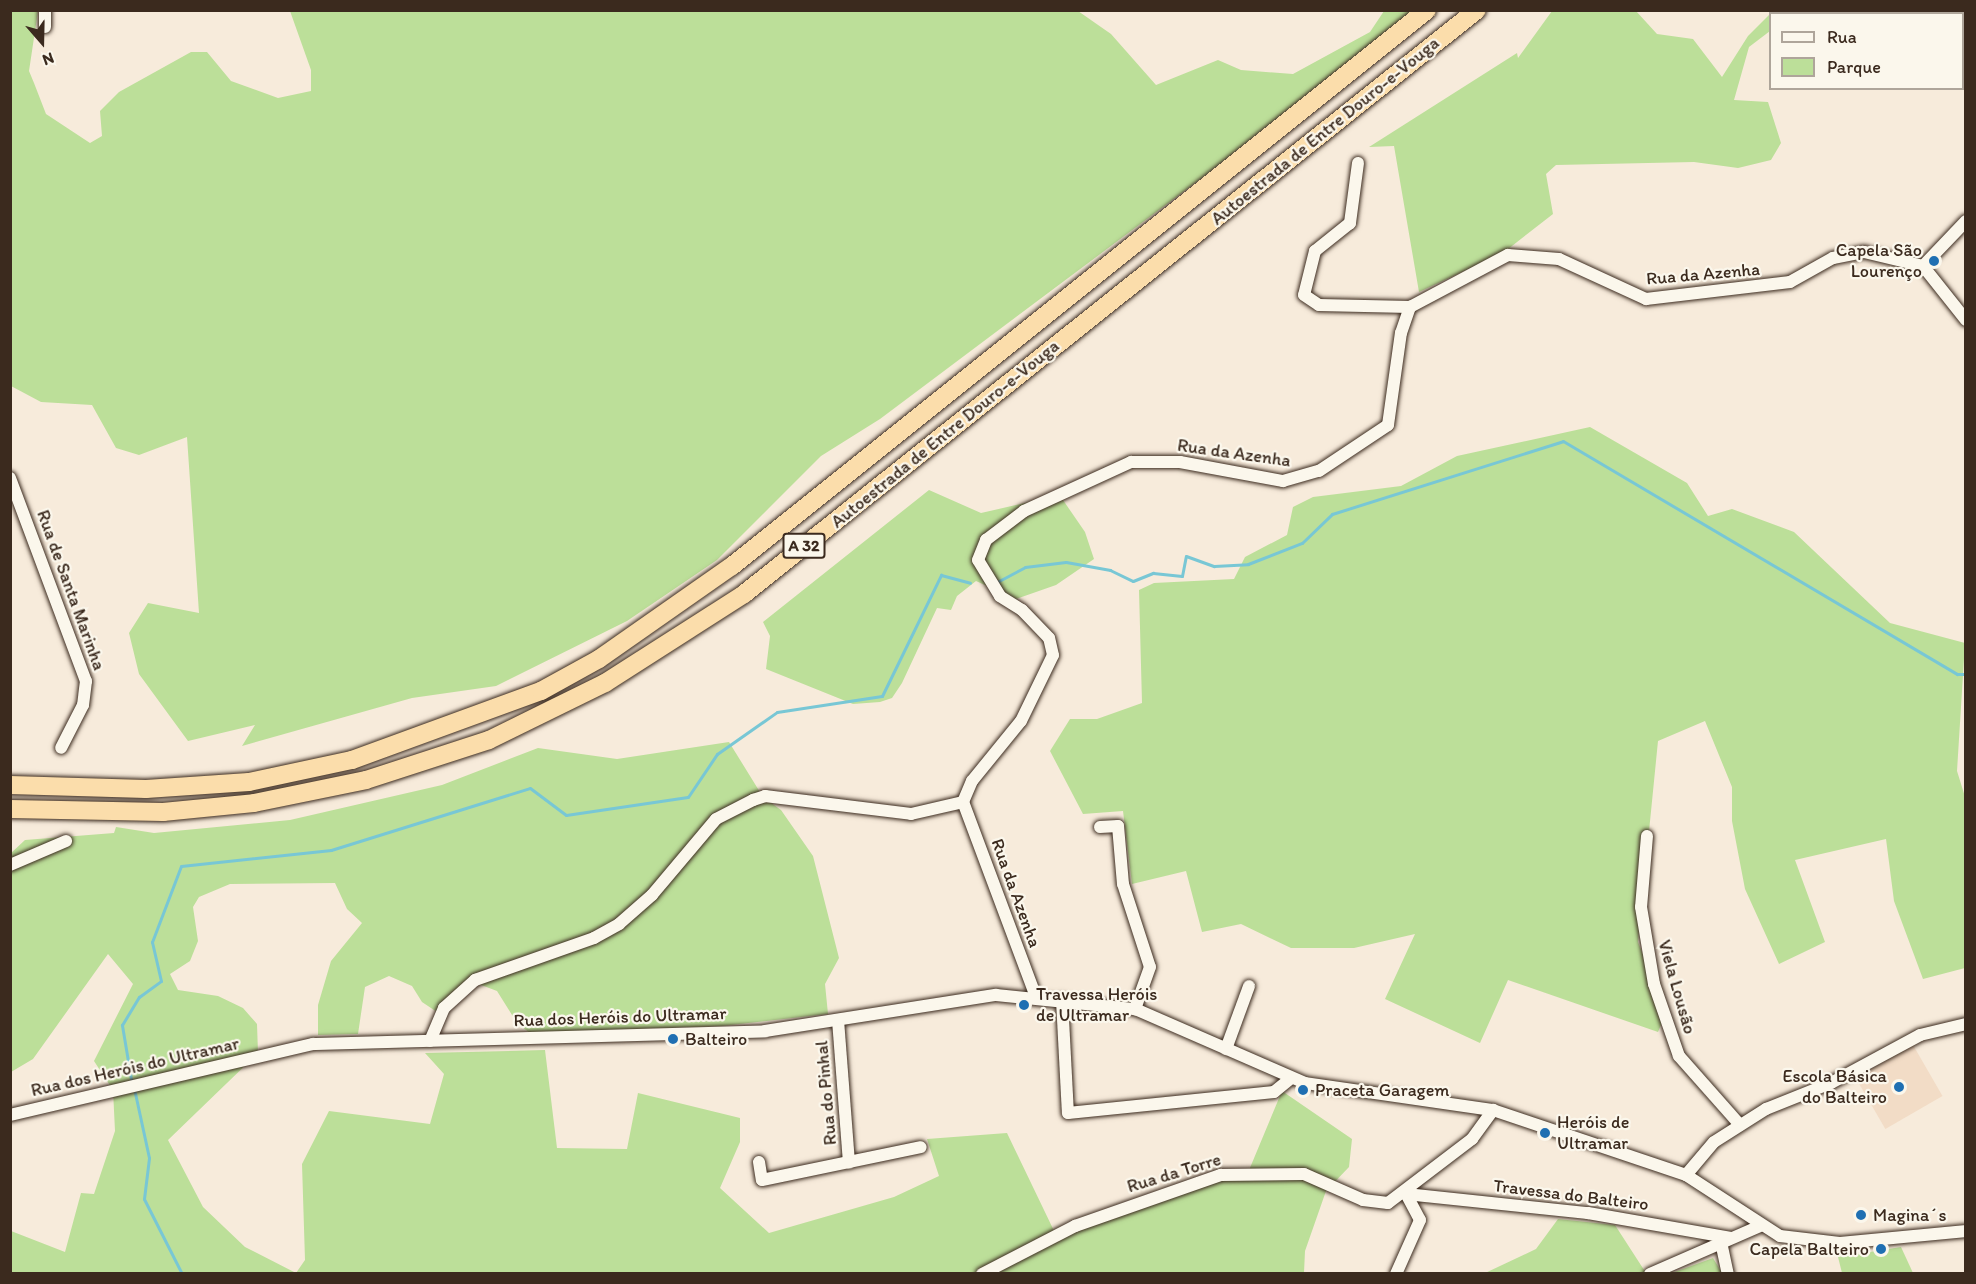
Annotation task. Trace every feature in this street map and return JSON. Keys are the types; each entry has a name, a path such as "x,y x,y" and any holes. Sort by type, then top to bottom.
{"highway":[{"name":"Autoestrada de Entre Douro-e-Vouga","path":"10,785 146,789 249,782 352,760 541,691 599,659 732,566 1427,10"},
{"name":"Autoestrada de Entre Douro-e-Vouga","path":"10,809 163,812 254,804 366,780 489,740 606,683 744,594 1477,10"}],"street":[{"path":"45,10 45,27"},
{"path":"1358,163 1350,223 1315,251 1304,295 1319,306 1410,307"},
{"path":"1965,221 1923,266 1965,320"},
{"name":"Rua da Azenha","path":"1036,997 963,802 972,781 1021,721 1053,656 1049,638 1022,609 1000,596 978,560 986,540 1024,511 1131,462 1180,462 1283,481 1319,471 1388,425 1401,333 1410,307 1521,253 1559,259 1646,299 1790,282 1833,258 1864,252 1923,266"},
{"name":"Rua de Santa Marinha","path":"12,485 87,681 83,705 62,748"},
{"path":"430,1041 444,1008 475,980 594,938 619,924 652,895 716,819 765,796 911,814 963,802"},
{"path":"1100,827 1118,826 1124,884 1150,967 1135,1009"},
{"name":"Viela Lousão","path":"1647,836 1641,907 1654,984 1679,1056 1740,1125"},
{"path":"10,865 66,841"},
{"path":"1226,1049 1249,986"},
{"name":"Rua dos Heróis do Ultramar","path":"10,1115 313,1044 765,1031 996,995 1036,997 1135,1009 1291,1078 1493,1110 1686,1175 1762,1225 1786,1237 1840,1243 1965,1231"},
{"path":"1062,1000 1068,1113 1274,1092 1291,1078"},
{"name":"Rua do Pinhal","path":"837,1020 849,1163"},
{"path":"1686,1175 1707,1148 1740,1125 1920,1035 1965,1024"},
{"name":"Rua da Torre","path":"982,1274 1074,1226 1221,1175 1304,1174 1374,1204 1406,1194 1472,1138 1493,1110"},
{"path":"759,1162 762,1180 921,1148"},
{"path":"1395,1274 1420,1220 1406,1194"},
{"name":"Travessa do Balteiro","path":"1406,1194 1588,1213 1726,1240"},
{"path":"1650,1274 1762,1225"},
{"path":"1726,1240 1728,1274"}],"shaded area":[{"name":"Escola Básica do Balteiro","path":"1913,1045 1942,1096 1885,1129 1856,1078"}],"green space":[{"path":"10,11 38,11 29,71 46,114 90,143 102,136 100,111 119,92 191,52 207,52 231,81 278,98 311,91 311,70 290,11 1078,11 1111,34 1156,85 1218,60 1241,70 1293,74 1370,32 1384,11 1411,11 1207,174 880,419 821,456 717,560 627,621 496,686 412,698 242,746 255,725 188,741 139,674 129,633 148,603 199,613 187,437 139,455 116,448 92,405 41,402 11,386"},
{"path":"1552,11 1636,11 1657,34 1693,39 1722,77 1748,36 1769,15 1769,32 1749,47 1734,100 1768,102 1781,143 1771,160 1738,168 1694,162 1556,165 1546,174 1553,214 1503,253 1419,292 1394,146 1369,147 1517,53 1518,58"},
{"path":"1773,11 1933,11 1879,12"},
{"path":"1590,427 1687,483 1708,516 1732,509 1794,532 1890,623 1965,643 1957,771 1966,800 1965,968 1923,979 1894,901 1886,839 1795,860 1825,942 1779,964 1745,889 1732,821 1732,787 1705,721 1658,741 1638,942 1666,1013 1658,1032 1508,980 1480,1043 1385,999 1415,934 1354,948 1291,948 1241,924 1202,932 1186,871 1132,884 1123,811 1083,814 1050,751 1070,719 1097,719 1142,703 1139,590 1154,583 1234,579 1245,557 1287,535 1293,507 1313,497 1401,486 1457,456"},
{"path":"929,490 981,513 1047,498 1063,500 1085,532 1094,559 1056,585 1016,599 976,581 957,596 951,610 937,608 902,683 892,698 880,702 853,704 766,669 770,636 763,622"},
{"path":"729,742 763,797 781,810 813,856 839,958 825,984 828,1014 722,1026 530,1033 517,1023 497,991 476,983 440,1014 422,1002 412,986 389,976 365,987 358,1034 318,1035 318,1005 331,961 362,923 347,909 335,883 230,884 199,897 193,907 198,941 190,961 170,974 178,990 218,996 243,1008 257,1024 258,1053 168,1140 203,1207 245,1247 296,1273 11,1273 11,1231 65,1252 81,1193 94,1194 115,1131 113,1090 94,1061 133,984 108,954 33,1059 11,1072 10,854 25,840 114,833 116,827 154,833 290,820 442,785 538,748 617,759"},
{"path":"545,1050 557,1148 627,1149 638,1093 740,1118 740,1142 720,1188 769,1233 894,1197 939,1176 927,1139 1007,1133 1056,1235 1153,1197 1247,1175 1282,1091 1352,1139 1349,1167 1326,1191 1305,1251 1304,1273 296,1273 305,1260 302,1164 329,1111 430,1124 444,1074 425,1053"},
{"path":"1558,1219 1615,1225 1646,1273 1483,1274 1536,1249"},
{"path":"1901,1247 1913,1273 1842,1273 1838,1257"},
{"path":"1713,1258 1722,1273 1672,1273"}],"waterway":[{"path":"997,582 1025,567 1066,562 1110,570 1133,581 1153,573 1182,576 1186,556 1214,566 1248,564 1302,543 1332,514 1563,441 1957,674 1966,674"},
{"path":"131,1079 122,1025 139,997 161,981 152,942 181,866 331,850 530,788 566,815 688,797 717,754 777,712 882,696 941,575 970,583"},
{"path":"135,1093 149,1158 144,1199 182,1274"}],"place":[{"name":"Capela São Lourenço","path":"1934,261"},
{"name":"Travessa Heróis de Ultramar","path":"1024,1005"},
{"name":"Balteiro","path":"673,1039"},
{"name":"Escola Básica do Balteiro","path":"1899,1087"},
{"name":"Praceta Garagem","path":"1303,1090"},
{"name":"Heróis de Ultramar","path":"1545,1133"},
{"name":"Magina´s","path":"1861,1215"},
{"name":"Capela Balteiro","path":"1881,1249"}]}
